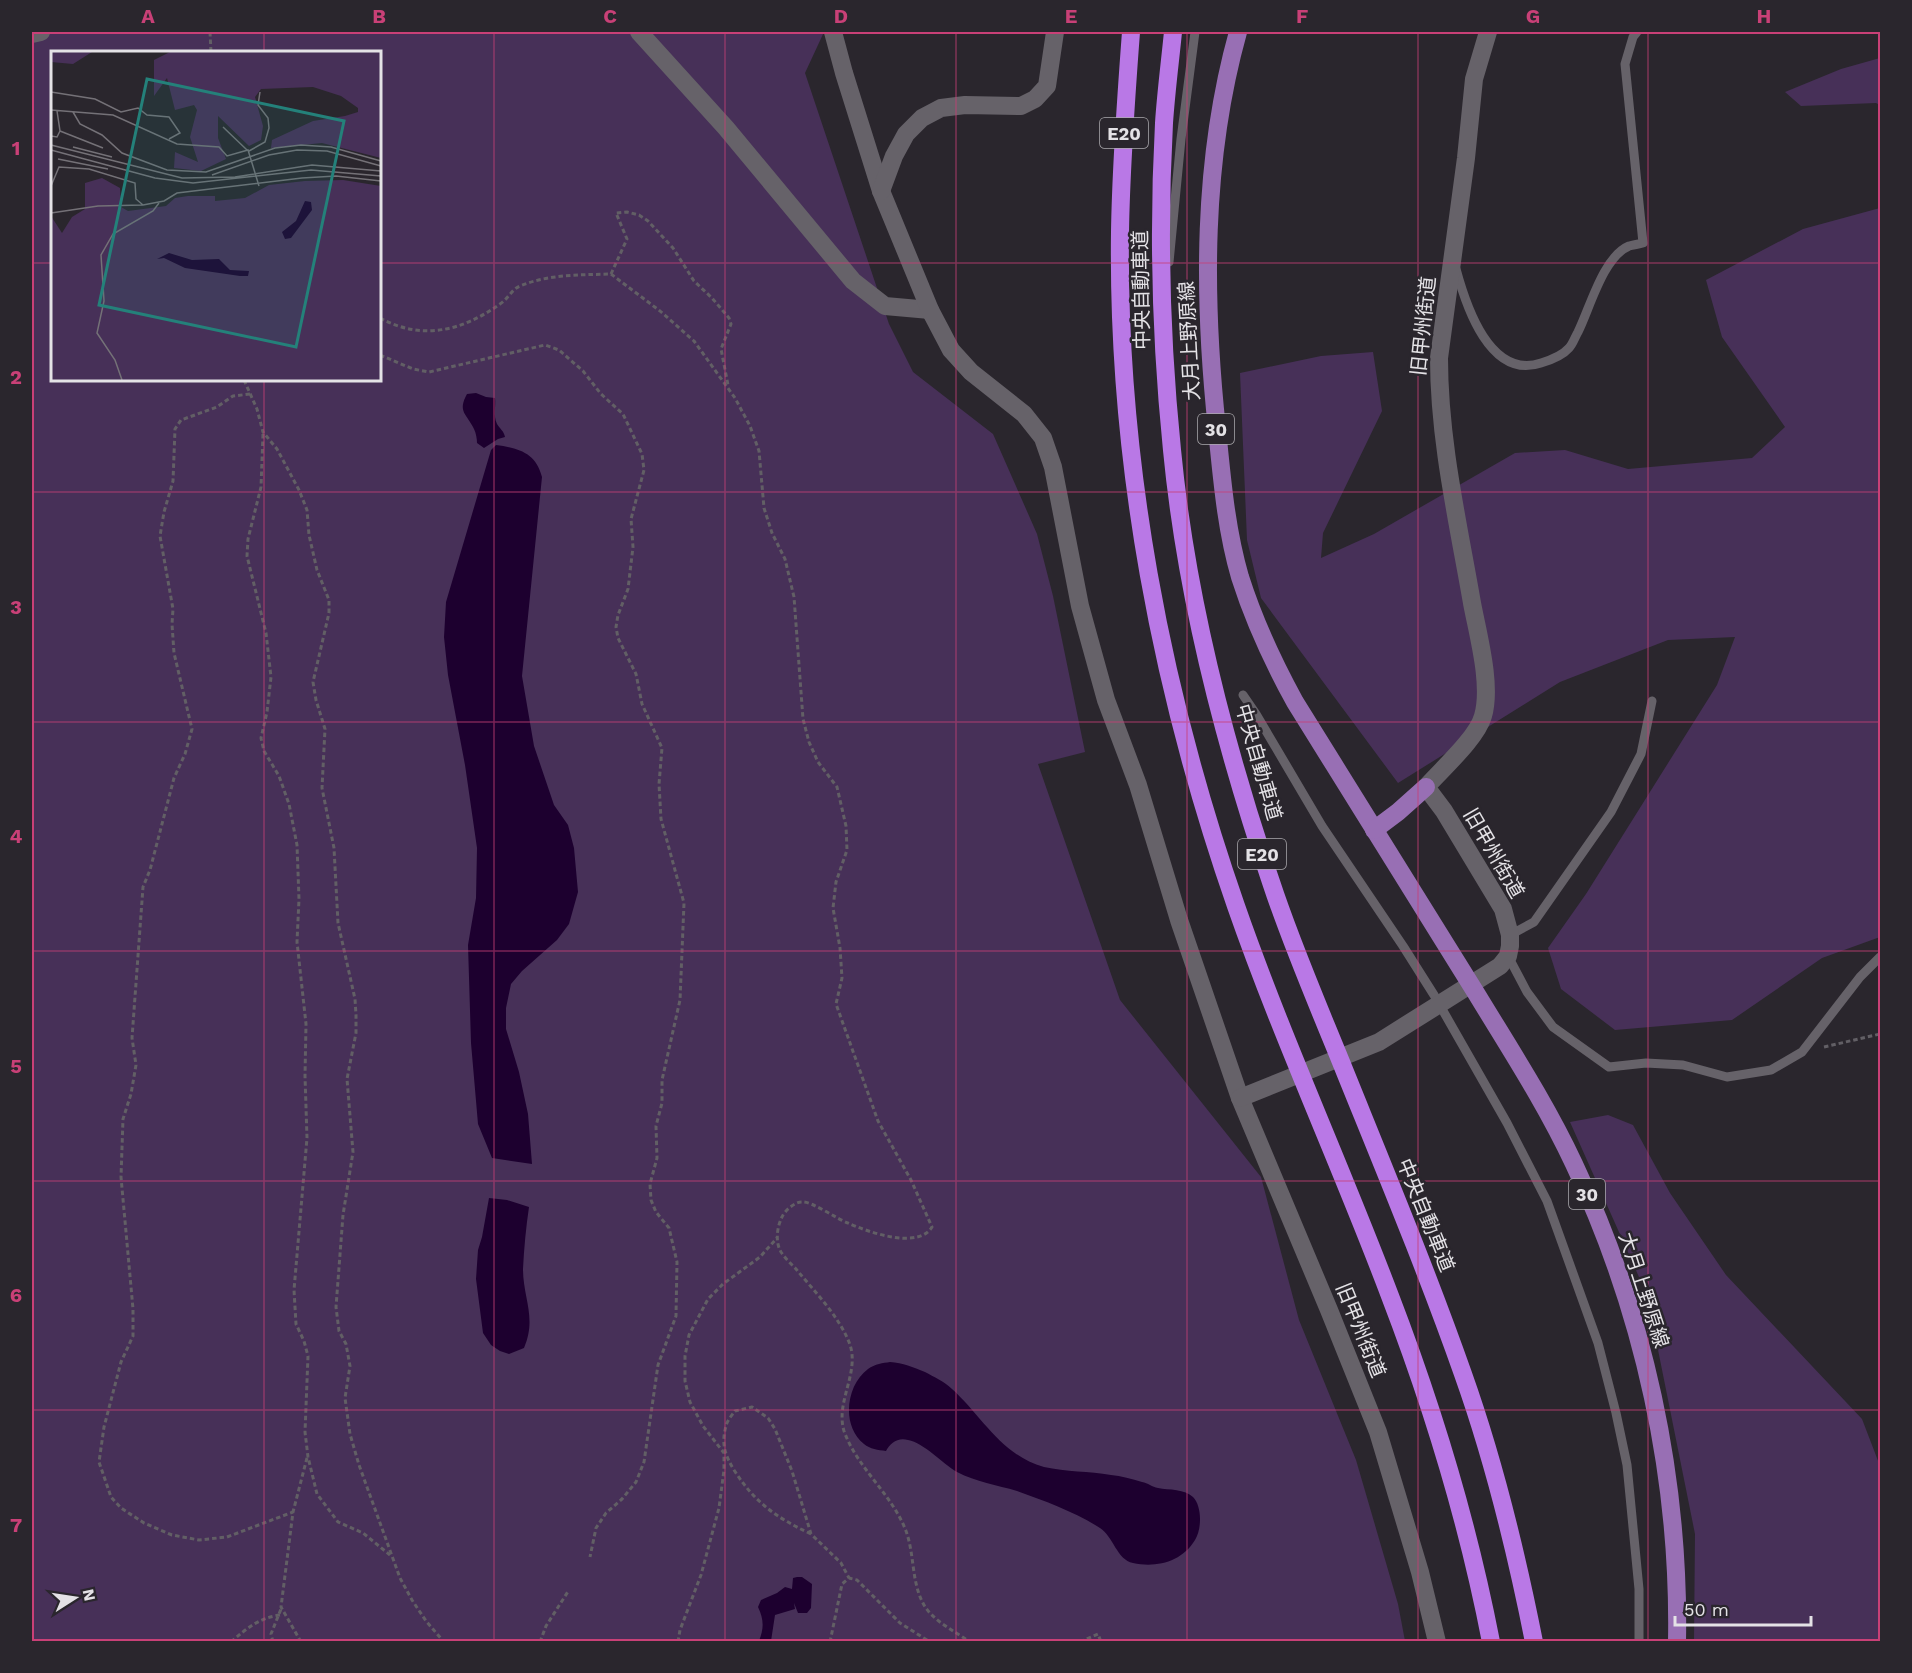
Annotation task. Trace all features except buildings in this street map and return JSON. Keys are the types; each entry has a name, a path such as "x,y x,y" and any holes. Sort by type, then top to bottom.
{"highway":[{"path":"1118,32 1120,235"},
{"name":"中央自動車道","path":"1131,32 1120,235 1123,329 1131,447 1146,558 1169,672 1199,790 1240,916 1281,1026 1390,1296 1426,1397 1456,1490 1491,1641"},
{"name":"中央自動車道","path":"1173,32 1164,123 1161,244 1163,325 1172,453 1187,557 1207,659 1237,774 1280,908 1428,1279 1464,1377 1498,1485 1534,1641"}],"main road":[{"name":"大月上野原線","path":"1238,32 1224,83 1217,122 1208,240 1207,322 1223,493 1239,575 1263,640 1295,702 1530,1081 1573,1163 1611,1255 1644,1361 1658,1421 1669,1491 1674,1546 1677,1641"},
{"path":"1374,830 1426,787"}],"street":[{"path":"32,34 42,32"},
{"path":"639,32 726,128 853,281 885,306 930,310"},
{"name":"旧甲州街道","path":"833,32 882,191 930,310 951,350 971,372 1024,414 1043,438 1053,467 1080,606 1106,700 1138,785 1179,920 1378,1432 1420,1572 1437,1641"},
{"path":"882,191 894,156 906,134 922,118 941,108 965,105 1022,106 1035,99 1047,86 1055,32"},
{"name":"旧甲州街道","path":"1488,32 1474,79 1454,258 1439,358 1439,387 1449,470 1483,666 1485,707 1483,718 1476,732 1426,787 1444,811 1503,909 1510,935 1504,961"},
{"path":"1247,1096 1379,1042 1504,961"}],"lane":[{"path":"1163,325 1180,139 1195,32"},
{"path":"1454,258 1463,295 1475,323 1502,358 1522,367 1532,366 1562,354 1570,347 1585,317 1599,280 1618,254 1629,246 1643,243 1625,64 1633,37 1637,32"},
{"path":"1243,695 1322,826 1434,995 1507,1123 1547,1201 1598,1343 1627,1465 1639,1589 1639,1641"},
{"path":"1510,935 1534,922 1611,812 1641,754 1652,701"},
{"path":"1504,961 1554,1027 1609,1067 1646,1063 1683,1065 1727,1077 1771,1070 1802,1052 1860,977 1881,957"}],"path":[{"path":"210,32 211,51"},
{"path":"611,274 627,239 616,213 627,212 639,215 648,221 673,248 694,281 729,318 731,324 721,349 728,388"},
{"path":"381,318 406,330 429,333 440,331 464,324 486,313 503,303 517,287 538,279 611,274 660,311 694,341 728,388 750,426 759,451 764,508 772,533 785,560 795,597 803,719 809,742 818,762 837,787 845,817 847,850 836,882 833,908 840,948 842,978 836,1004 878,1121 911,1180 932,1227 928,1234 914,1239 901,1239 848,1224 804,1202 795,1203 782,1215 777,1238 781,1251 827,1308 849,1342 853,1359 842,1411 844,1430 906,1532 915,1585 925,1608 942,1623 970,1641"},
{"path":"381,355 413,369 429,372 545,345 559,350 583,370 601,394 623,414 644,460 644,470 631,519 633,547 628,589 616,627 618,638 636,674 642,704 662,748 659,776 661,819 684,903 680,1000 662,1080 662,1103 656,1126 657,1158 650,1184 651,1200 656,1212 669,1228 672,1239 677,1262 678,1287 676,1317 658,1365 644,1462 636,1482 606,1513 596,1528 590,1557"},
{"path":"244,381 257,409 263,432 261,487 248,539 247,556 266,633 271,677 261,738 264,751 279,776 289,804 297,845 299,899 297,942 306,1024 304,1076 307,1138 294,1290 296,1324 308,1356 305,1432 308,1457 317,1494 338,1522 363,1533 392,1556"},
{"path":"250,394 233,396 217,407 181,420 175,429 174,481 164,512 160,536 173,609 174,653 192,729 174,778 150,870 143,887 132,1038 136,1065 131,1095 123,1119 121,1177 133,1309 133,1336 121,1362 104,1426 99,1462 111,1497 121,1508 144,1523 172,1535 199,1540 227,1537 293,1512"},
{"path":"263,432 277,449 307,510 309,535 317,570 329,600 329,613 313,682 315,700 325,729 322,788 334,848 338,923 355,999 356,1015 356,1033 347,1079 353,1152 343,1215 336,1307 339,1331 346,1344 350,1366 345,1398 350,1434 392,1556 412,1600 426,1621 444,1641"},
{"path":"1802,1052 1881,1034"},
{"path":"777,1238 760,1257 723,1284 708,1299 689,1335 685,1356 685,1381 690,1402 703,1426 724,1453 746,1489 763,1506 788,1523 811,1534 835,1557 849,1578 857,1580 900,1623 930,1641"},
{"path":"678,1641 703,1567 719,1508 726,1425 735,1411 752,1407 768,1418 792,1471 811,1534"},
{"path":"273,1641 271,1634 280,1616 293,1512 308,1457"},
{"path":"830,1641 842,1584 849,1578"},
{"path":"540,1641 546,1626 569,1590"},
{"path":"281,1607 301,1641"},
{"path":"231,1641 251,1624 266,1617 280,1616"},
{"path":"1080,1641 1098,1634 1101,1641"}],"shaded area":[{"path":"32,32 824,32 805,73 889,324 913,372 993,434 1037,534 1053,596 1085,752 1038,764 1120,1000 1261,1177 1299,1320 1356,1460 1398,1604 1405,1641 32,1641"},
{"path":"1880,58 1880,105 1876,103 1801,106 1785,92 1841,69"},
{"path":"1880,208 1880,937 1822,958 1732,1020 1615,1030 1561,989 1548,948 1586,894 1717,685 1735,637 1668,640 1560,682 1398,783 1261,598 1247,540 1240,373 1321,356 1373,352 1382,411 1323,533 1321,558 1374,534 1515,453 1565,450 1628,469 1752,458 1785,427 1722,337 1706,280 1803,229"},
{"path":"476,393 495,398 496,421 505,437 484,448 477,443 475,431 463,409 467,394"},
{"path":"496,445 519,450 531,457 536,462 542,477 522,676 534,746 554,805 568,825 574,848 578,892 569,924 557,940 511,984 506,1008 506,1029 519,1072 528,1114 532,1164 492,1158 478,1124 471,1043 468,945 476,898 477,848 465,765 448,675 444,637 446,602 491,450"},
{"path":"1608,1115 1633,1125 1670,1193 1726,1275 1862,1419 1880,1466 1880,1641 1694,1641 1695,1534 1647,1295 1570,1122"},
{"path":"489,1198 507,1200 529,1207 523,1269 529,1317 528,1337 524,1348 509,1354 491,1345 483,1333 476,1279 478,1250"},
{"path":"890,1362 916,1368 946,1384 963,1399 993,1434 1029,1462 1052,1469 1123,1477 1190,1494 1196,1501 1200,1518 1195,1540 1183,1554 1168,1562 1151,1565 1133,1563 1119,1553 1100,1528 1090,1522 1017,1491 979,1481 957,1472 914,1442 898,1440 892,1443 886,1451 866,1446 857,1436 849,1417 851,1395 855,1385 868,1369"},
{"path":"802,1577 812,1584 811,1608 807,1613 798,1613 794,1603 795,1609 775,1615 771,1641 759,1641 762,1620 758,1607 761,1600 785,1587 792,1589 793,1578"}]}
